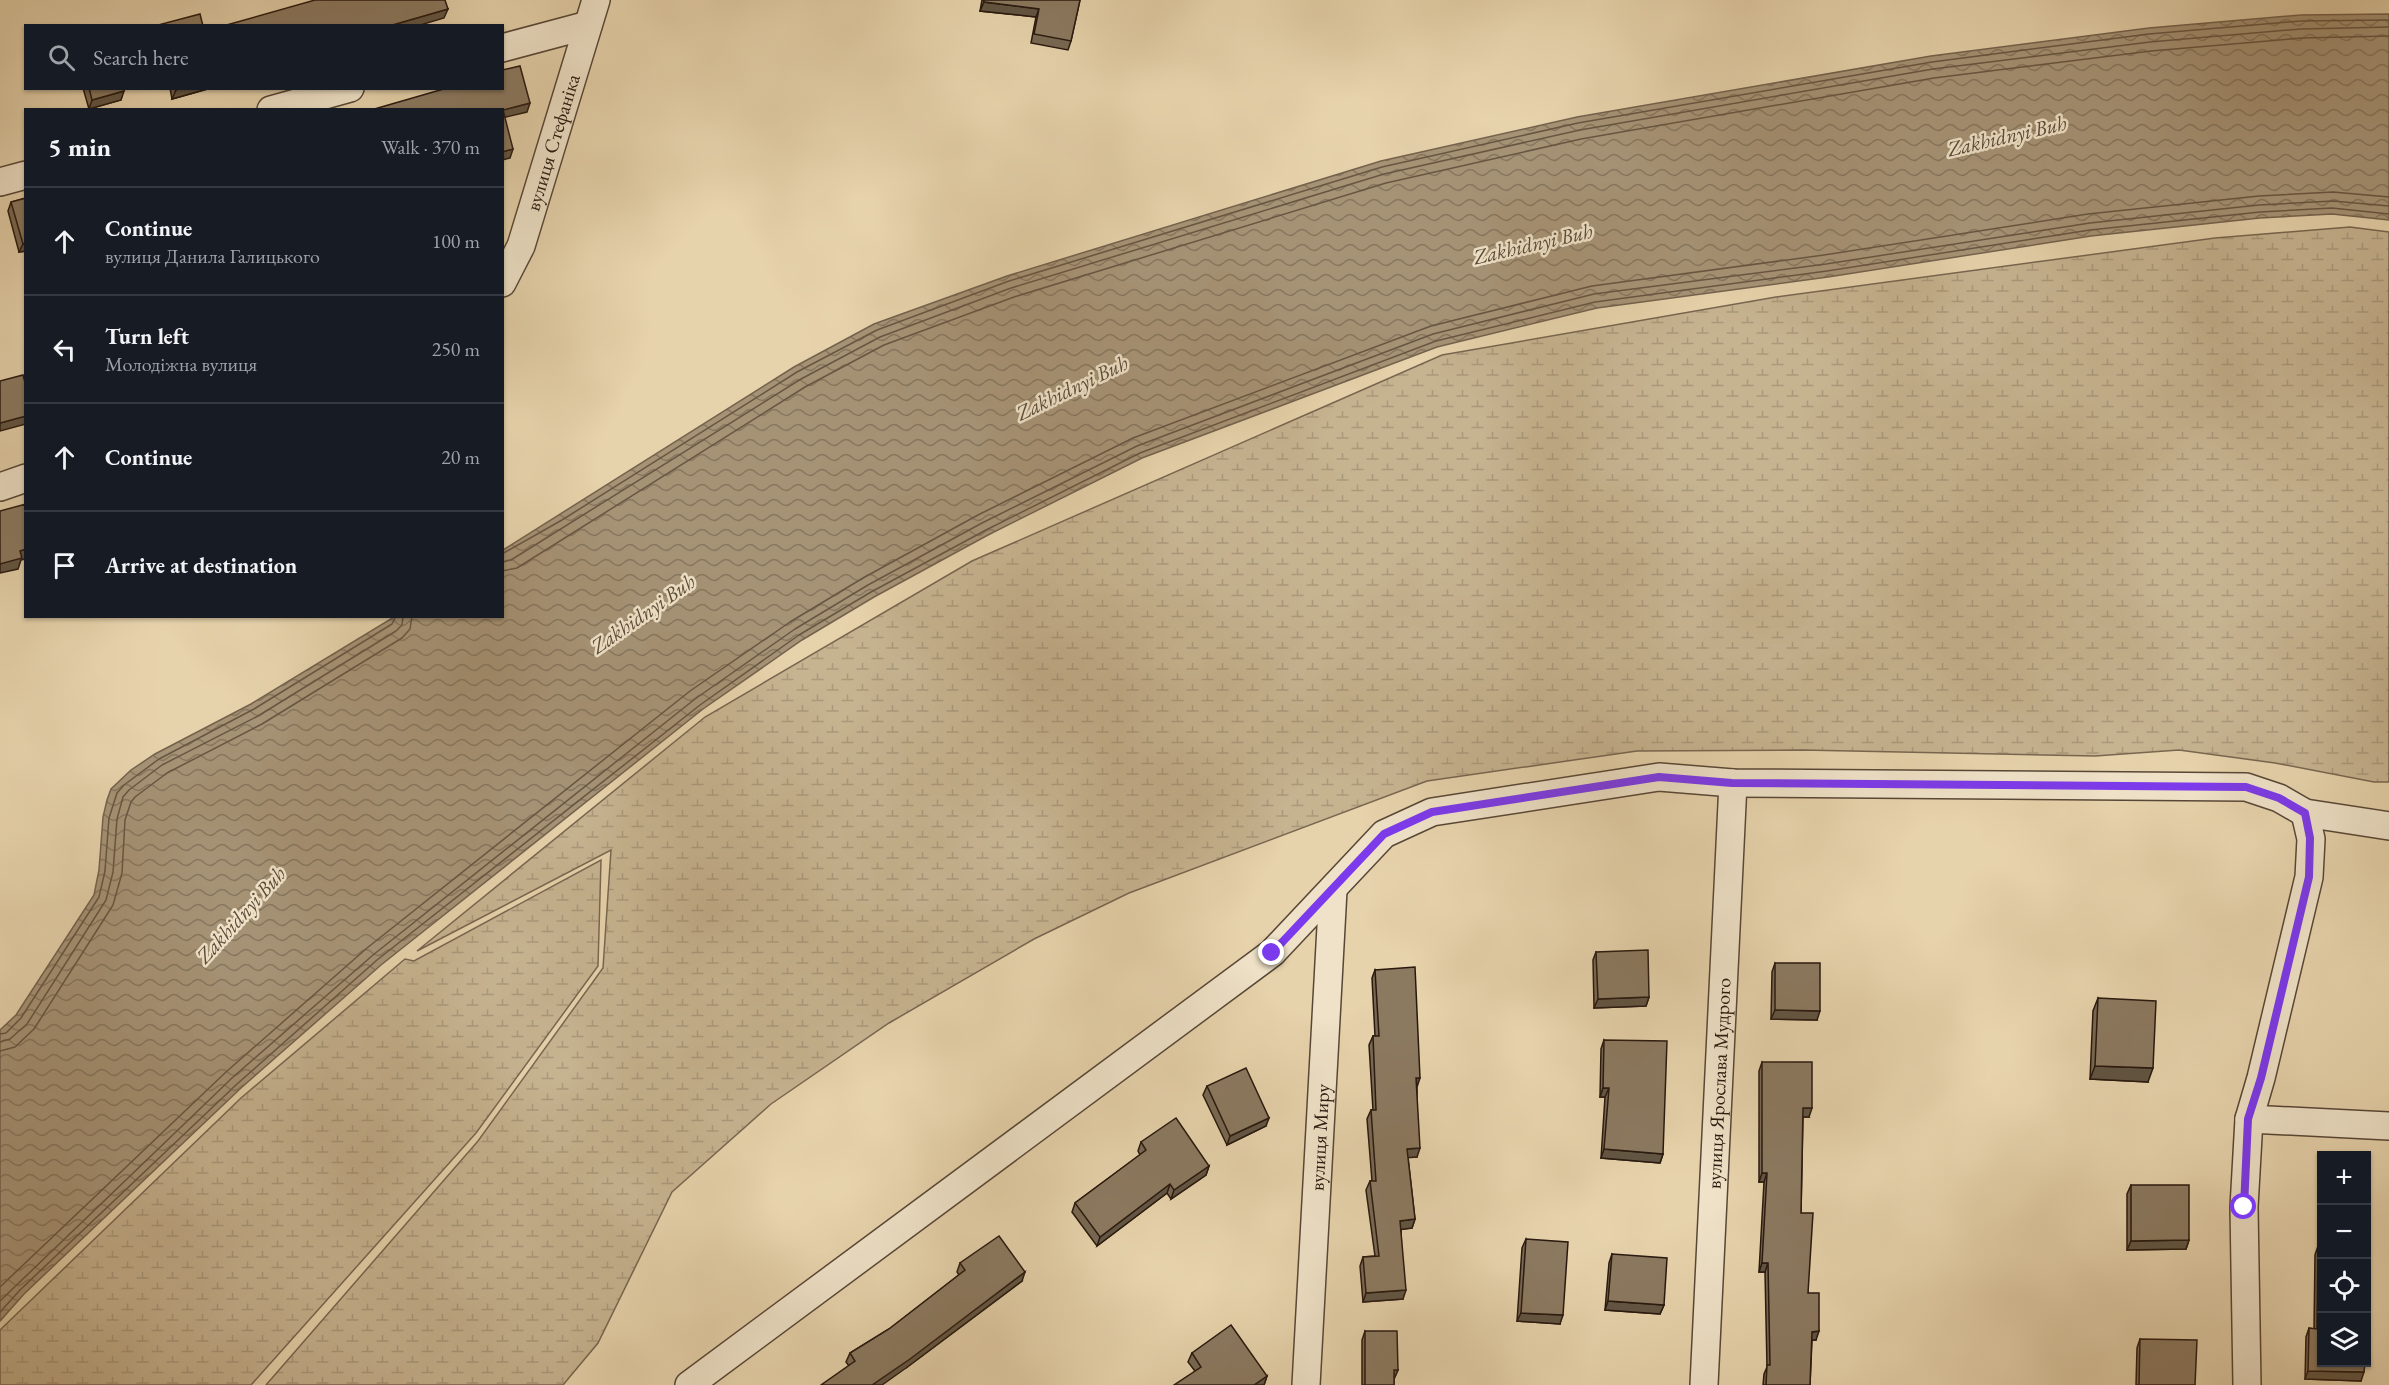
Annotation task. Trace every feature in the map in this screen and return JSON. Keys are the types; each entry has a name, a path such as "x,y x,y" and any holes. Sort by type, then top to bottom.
{"street":[{"path":"504,47 592,12"},
{"name":"вулиця Стефаніка","path":"504,279 521,246 592,12"},
{"path":"278,108 343,90"},
{"path":"0,182 24,176"},
{"path":"0,487 24,479"},
{"path":"689,1385 1272,953 1384,834 1432,812 1659,777 1732,783 2246,787 2279,798 2305,813 2389,826"},
{"name":"вулиця Ярослава Мудрого","path":"1704,1385 1732,783"},
{"path":"2247,1385 2244,1207 2248,1119 2261,1078 2309,877 2310,838 2305,813"},
{"name":"вулиця Миру","path":"1306,1385 1333,890"},
{"path":"2248,1119 2389,1126"}],"green space":[{"path":"2350,227 2389,232 2389,782 2374,782 2275,763 2179,750 2095,756 1802,750 1637,751 1427,781 1129,893 1034,939 889,1023 771,1104 672,1192 598,1343 563,1385 266,1385 478,1141 603,968 611,850 417,951 705,717 972,561 1442,355 1776,297 2215,238"},
{"path":"601,860 598,966 476,1133 251,1385 0,1385 0,1330 241,1098 405,959 414,961"}],"water":[{"name":"Zakhidnyi Buh","path":"2389,14 2389,220 2332,214 2260,218 2091,236 1828,277 1597,308 1437,347 1142,458 988,535 874,597 802,640 703,709 381,965 241,1088 24,1294 0,1321 0,1030 16,1015 94,895 99,870 103,817 111,789 131,770 155,754 251,704 392,618 504,618 504,549 794,367 874,324 1007,276 1381,161 1577,117 1931,56 2149,28 2301,15"}],"building":[{"path":"315,0 445,0 448,9 396,24 230,24"},
{"path":"984,0 1080,0 1071,41 1034,34 1039,9 984,2"},
{"path":"200,14 202,24 162,24"},
{"path":"520,66 530,103 504,110 378,108 440,90 504,90 504,70"},
{"path":"90,90 124,90 124,91 92,100"},
{"path":"504,114 513,149 504,151"},
{"path":"24,199 23,244 11,202"},
{"path":"23,375 24,417 0,423 0,381"},
{"path":"24,505 24,550 20,551 22,558 0,564 0,511"},
{"path":"1648,950 1649,997 1598,999 1596,952"},
{"path":"1775,963 1820,963 1820,1011 1775,1010"},
{"path":"1415,967 1420,1078 1416,1078 1420,1148 1407,1149 1415,1219 1400,1221 1406,1290 1366,1293 1363,1257 1379,1256 1370,1181 1376,1181 1371,1110 1376,1110 1373,1036 1379,1036 1375,970"},
{"path":"2098,998 2156,1001 2153,1068 2095,1066"},
{"path":"1604,1040 1667,1041 1663,1154 1604,1149 1609,1088 1603,1088"},
{"path":"1762,1062 1812,1062 1812,1108 1803,1108 1801,1213 1813,1213 1808,1293 1819,1293 1819,1331 1812,1332 1810,1385 1766,1385 1767,1365 1770,1365 1768,1263 1762,1263 1767,1173 1762,1173"},
{"path":"1246,1068 1269,1118 1230,1136 1207,1086"},
{"path":"1176,1118 1209,1166 1174,1190 1170,1184 1100,1237 1075,1203 1146,1150 1141,1142"},
{"path":"2131,1185 2189,1185 2189,1240 2131,1241"},
{"path":"999,1236 1025,1272 872,1385 821,1385 855,1361 850,1353 889,1329 965,1270 960,1263"},
{"path":"1526,1239 1568,1242 1563,1315 1521,1313"},
{"path":"1612,1254 1667,1258 1664,1305 1608,1301"},
{"path":"1231,1325 1267,1376 1254,1385 1174,1385 1201,1367 1192,1353"},
{"path":"2309,1328 2317,1329 2317,1367 2364,1367 2364,1372 2308,1371"},
{"path":"1365,1331 1397,1331 1398,1370 1394,1370 1394,1385 1365,1385"},
{"path":"2140,1339 2197,1340 2195,1385 2139,1385"}],"route":[{"path":"1272,953 1384,834 1432,812 1659,777 1732,783 2246,787 2279,798 2305,813 2310,838 2309,877 2261,1078 2248,1119 2244,1207"}]}
